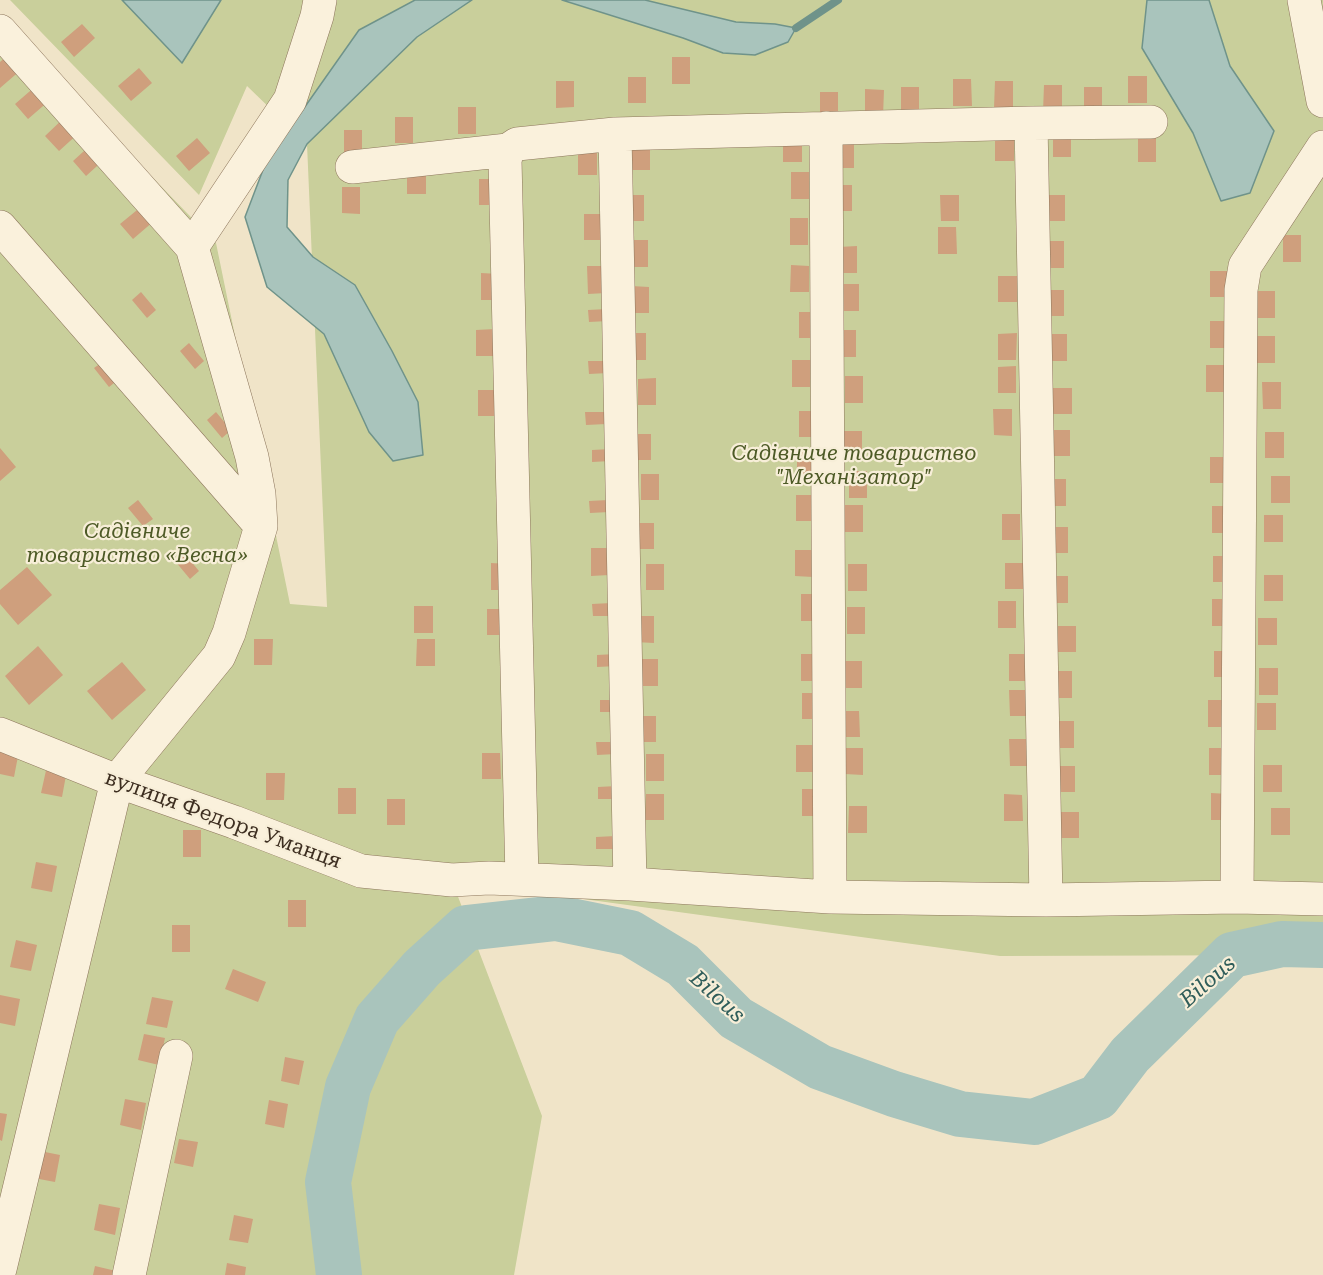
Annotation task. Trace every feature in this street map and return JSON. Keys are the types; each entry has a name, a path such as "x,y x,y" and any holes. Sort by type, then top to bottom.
{"street":[{"path":"192,247 290,100 320,0"},
{"path":"1305,0 1323,101"},
{"path":"0,32 192,247 252,457 259,494 261,526 229,633 219,656 117,781 0,1269"},
{"path":"352,167 508,150 517,144 615,134 1151,122"},
{"path":"1031,123 1046,900"},
{"path":"826,128 830,897"},
{"path":"615,134 630,885"},
{"path":"1237,897 1241,290 1245,266 1323,147"},
{"path":"508,150 505,160 522,879"},
{"path":"0,227 261,526"},
{"name":"вулиця Федора Уманця","path":"0,734 117,781 234,822 361,871 452,880 522,879 830,897 1046,900 1237,897 1323,899"},
{"path":"129,1275 176,1056"}],"green space":[{"name":"Садівниче товариство \"Механізатор\"","path":"10,0 1323,0 1323,955 1000,956 452,881 542,1116 514,1275 0,1275 0,20 216,243 290,604 327,607 307,144 247,86 199,195"}],"water":[{"path":"122,0 221,0 182,63"},
{"path":"415,0 472,0 417,37 307,144 288,180 287,227 313,257 355,285 418,402 423,455 393,461 369,432 324,334 267,287 245,217 266,162 359,30"},
{"path":"562,0 645,0 736,22 775,24 796,28 788,42 755,55 723,53"},
{"path":"1147,0 1209,0 1230,66 1274,131 1250,193 1221,201 1193,133 1142,48"}],"building":[{"path":"82,24 95,38 74,57 61,42"},
{"path":"9,54 22,69 0,88 0,62"},
{"path":"672,57 690,57 690,84 672,84"},
{"path":"139,68 152,83 131,101 118,86"},
{"path":"1128,76 1147,76 1147,103 1128,103"},
{"path":"628,77 646,77 646,103 628,103"},
{"path":"953,79 971,79 972,106 953,106"},
{"path":"556,81 574,81 574,107 556,108"},
{"path":"995,81 1013,81 1013,108 994,108"},
{"path":"37,85 50,100 28,119 15,104"},
{"path":"1044,85 1062,85 1062,112 1043,112"},
{"path":"901,87 919,87 919,113 901,113"},
{"path":"1084,87 1102,87 1102,114 1084,114"},
{"path":"865,89 884,90 883,116 865,116"},
{"path":"820,92 838,92 838,119 820,118"},
{"path":"458,107 476,107 476,134 458,134"},
{"path":"66,116 80,132 59,151 45,136"},
{"path":"395,117 413,117 413,143 395,143"},
{"path":"344,130 362,130 362,157 344,157"},
{"path":"1053,131 1071,131 1071,157 1053,157"},
{"path":"783,135 802,136 802,162 783,162"},
{"path":"995,135 1014,135 1014,161 995,161"},
{"path":"1138,136 1156,136 1156,162 1138,162"},
{"path":"197,138 210,153 189,171 176,156"},
{"path":"94,142 107,157 86,176 73,161"},
{"path":"836,142 854,142 854,168 836,168"},
{"path":"631,143 650,143 650,170 631,170"},
{"path":"578,148 597,149 597,175 578,175"},
{"path":"407,167 426,167 426,194 407,194"},
{"path":"791,172 809,172 809,199 791,199"},
{"path":"479,179 498,179 498,205 479,205"},
{"path":"834,185 852,185 852,211 834,211"},
{"path":"342,187 360,187 360,214 342,213"},
{"path":"626,195 644,195 644,221 626,221"},
{"path":"940,195 959,195 959,221 941,221"},
{"path":"1046,195 1065,195 1065,221 1047,221"},
{"path":"142,206 154,221 133,239 120,224"},
{"path":"584,214 602,214 602,240 584,240"},
{"path":"790,218 808,218 808,245 790,245"},
{"path":"938,227 956,227 957,254 938,254"},
{"path":"1283,235 1301,235 1301,262 1283,262"},
{"path":"630,240 648,240 648,267 630,267"},
{"path":"1046,241 1064,241 1064,268 1046,268"},
{"path":"857,246 857,273 839,273 839,247"},
{"path":"791,265 809,266 809,292 790,292"},
{"path":"587,266 605,266 606,293 588,294"},
{"path":"1210,271 1228,271 1228,297 1210,297"},
{"path":"481,273 499,274 499,300 481,300"},
{"path":"998,276 1017,276 1017,302 998,302"},
{"path":"840,284 859,284 859,311 840,311"},
{"path":"631,286 649,287 649,313 631,313"},
{"path":"1046,290 1064,290 1064,316 1046,316"},
{"path":"1256,291 1275,291 1275,318 1256,318"},
{"path":"141,292 156,310 147,318 132,300"},
{"path":"607,309 608,321 589,322 588,310"},
{"path":"799,312 818,312 818,338 799,338"},
{"path":"1210,321 1229,321 1229,348 1210,348"},
{"path":"495,329 495,356 476,356 476,330"},
{"path":"838,330 856,330 856,357 838,357"},
{"path":"628,333 646,333 646,360 628,360"},
{"path":"1017,333 1016,360 998,360 998,334"},
{"path":"1048,334 1067,334 1067,361 1048,361"},
{"path":"1256,336 1275,336 1275,363 1256,363"},
{"path":"189,343 204,361 195,369 180,351"},
{"path":"792,360 811,360 810,387 792,387"},
{"path":"104,361 119,379 109,387 94,368"},
{"path":"588,361 608,361 608,373 589,374"},
{"path":"1206,365 1225,365 1225,392 1206,392"},
{"path":"1016,366 1016,393 998,393 998,367"},
{"path":"845,376 863,376 863,403 845,403"},
{"path":"656,378 656,405 638,405 638,379"},
{"path":"1262,382 1281,382 1281,409 1263,409"},
{"path":"1053,388 1072,388 1072,414 1053,414"},
{"path":"478,390 496,390 496,416 478,416"},
{"path":"993,409 1012,409 1012,436 994,435"},
{"path":"799,411 817,411 817,437 799,437"},
{"path":"216,412 231,430 222,438 207,420"},
{"path":"585,412 605,412 606,424 586,425"},
{"path":"1051,430 1070,430 1070,456 1051,456"},
{"path":"844,431 862,431 862,458 844,458"},
{"path":"1265,432 1284,432 1284,458 1265,458"},
{"path":"633,434 651,434 651,460 633,460"},
{"path":"0,448 16,467 0,481"},
{"path":"611,449 611,461 592,462 592,450"},
{"path":"797,451 815,451 815,477 797,477"},
{"path":"1210,457 1228,457 1228,483 1210,483"},
{"path":"849,471 867,471 867,498 849,498"},
{"path":"641,474 659,474 659,500 641,500"},
{"path":"1271,476 1290,476 1290,503 1271,503"},
{"path":"1047,479 1066,479 1066,506 1047,506"},
{"path":"796,495 815,495 815,521 796,521"},
{"path":"138,500 153,519 143,526 128,508"},
{"path":"608,500 609,512 590,513 589,501"},
{"path":"844,505 863,505 863,532 844,532"},
{"path":"1212,506 1231,506 1231,533 1212,533"},
{"path":"1002,514 1020,514 1020,540 1002,540"},
{"path":"1264,515 1283,515 1283,542 1264,542"},
{"path":"636,523 654,523 654,549 636,549"},
{"path":"1049,527 1068,527 1068,553 1050,553"},
{"path":"591,548 609,548 609,575 591,576"},
{"path":"795,550 813,550 813,577 795,576"},
{"path":"184,553 199,571 190,579 175,561"},
{"path":"1213,556 1231,556 1231,582 1213,582"},
{"path":"491,563 509,564 509,590 491,590"},
{"path":"1005,563 1023,563 1023,589 1005,589"},
{"path":"646,564 664,564 664,590 646,590"},
{"path":"848,564 867,564 867,591 848,591"},
{"path":"27,567 52,595 18,625 0,604 0,590"},
{"path":"1264,575 1283,575 1283,601 1264,601"},
{"path":"1049,576 1068,576 1068,603 1049,603"},
{"path":"801,594 819,594 819,621 801,621"},
{"path":"1212,599 1230,599 1230,626 1212,626"},
{"path":"998,601 1016,601 1016,628 998,628"},
{"path":"611,603 612,616 593,616 592,604"},
{"path":"414,606 433,606 433,633 414,633"},
{"path":"847,607 865,607 865,634 847,634"},
{"path":"487,609 505,609 505,635 487,635"},
{"path":"635,616 654,616 654,643 635,642"},
{"path":"1258,618 1277,618 1277,645 1258,645"},
{"path":"1058,626 1076,626 1076,652 1058,652"},
{"path":"254,639 273,639 272,665 254,665"},
{"path":"417,639 435,639 435,666 416,666"},
{"path":"38,646 63,675 29,705 5,676"},
{"path":"1214,651 1232,651 1232,677 1214,677"},
{"path":"616,654 617,666 597,667 597,655"},
{"path":"801,654 819,654 819,681 801,681"},
{"path":"1009,654 1028,654 1028,681 1009,681"},
{"path":"639,659 658,659 658,686 639,686"},
{"path":"843,661 862,661 862,688 843,688"},
{"path":"122,662 146,690 112,720 87,691"},
{"path":"1259,668 1278,668 1278,695 1259,695"},
{"path":"1053,671 1072,671 1072,698 1053,698"},
{"path":"1009,690 1028,690 1028,716 1010,716"},
{"path":"802,693 820,693 820,719 802,719"},
{"path":"600,700 619,700 620,712 600,712"},
{"path":"1208,700 1227,700 1227,727 1208,727"},
{"path":"1257,703 1276,703 1276,730 1257,730"},
{"path":"841,711 859,711 860,737 841,737"},
{"path":"638,716 656,716 656,742 638,742"},
{"path":"1056,721 1074,721 1074,748 1055,748"},
{"path":"1009,739 1028,739 1028,766 1010,766"},
{"path":"596,742 615,742 616,754 597,755"},
{"path":"796,745 815,745 815,772 796,772"},
{"path":"0,747 19,751 14,777 0,774"},
{"path":"845,748 863,748 863,775 845,774"},
{"path":"1209,748 1227,748 1227,775 1209,775"},
{"path":"482,753 500,753 501,779 482,779"},
{"path":"646,754 664,754 664,781 646,781"},
{"path":"1263,765 1282,765 1282,792 1263,792"},
{"path":"47,766 67,770 62,797 41,793"},
{"path":"1056,766 1075,766 1075,792 1056,792"},
{"path":"266,773 285,773 284,800 266,800"},
{"path":"617,786 618,799 598,799 598,787"},
{"path":"338,788 356,788 356,814 338,814"},
{"path":"802,789 821,789 821,816 802,816"},
{"path":"1211,793 1229,794 1229,820 1211,820"},
{"path":"646,794 664,794 664,820 645,820"},
{"path":"1004,794 1022,795 1023,821 1004,821"},
{"path":"387,799 405,799 405,825 387,825"},
{"path":"849,806 867,806 867,833 848,833"},
{"path":"1271,808 1290,808 1290,835 1271,835"},
{"path":"1060,812 1079,812 1079,838 1060,838"},
{"path":"183,830 201,830 201,857 183,857"},
{"path":"616,836 616,849 596,849 596,837"},
{"path":"36,862 57,866 52,892 31,888"},
{"path":"288,900 306,900 306,927 288,927"},
{"path":"172,925 190,925 190,952 172,952"},
{"path":"16,940 37,945 31,971 10,967"},
{"path":"233,969 266,982 258,1002 225,989"},
{"path":"0,995 20,999 15,1026 0,1023"},
{"path":"152,997 173,1001 167,1028 146,1024"},
{"path":"144,1034 165,1038 159,1065 138,1060"},
{"path":"285,1057 304,1061 299,1085 281,1081"},
{"path":"125,1099 146,1103 141,1130 120,1125"},
{"path":"269,1100 288,1104 284,1128 265,1124"},
{"path":"0,1113 7,1114 2,1141 0,1140"},
{"path":"179,1139 198,1142 193,1167 174,1163"},
{"path":"40,1151 60,1155 55,1182 34,1178"},
{"path":"99,1204 120,1208 115,1235 94,1230"},
{"path":"234,1215 253,1219 248,1243 229,1240"},
{"path":"227,1263 246,1267 245,1275 225,1275"},
{"path":"95,1266 116,1271 115,1275 93,1275"}],"waterway":[{"path":"796,28 838,0"},
{"name":"Bilous","path":"339,1275 328,1182 348,1087 377,1019 422,968 466,928 556,918 630,933 683,965 736,1018 820,1067 894,1094 960,1114 1034,1122 1098,1097 1130,1055 1232,955 1282,944 1323,945"}],"park label":[{"name":"Садівниче товариство «Весна»","path":"137,544"}]}
